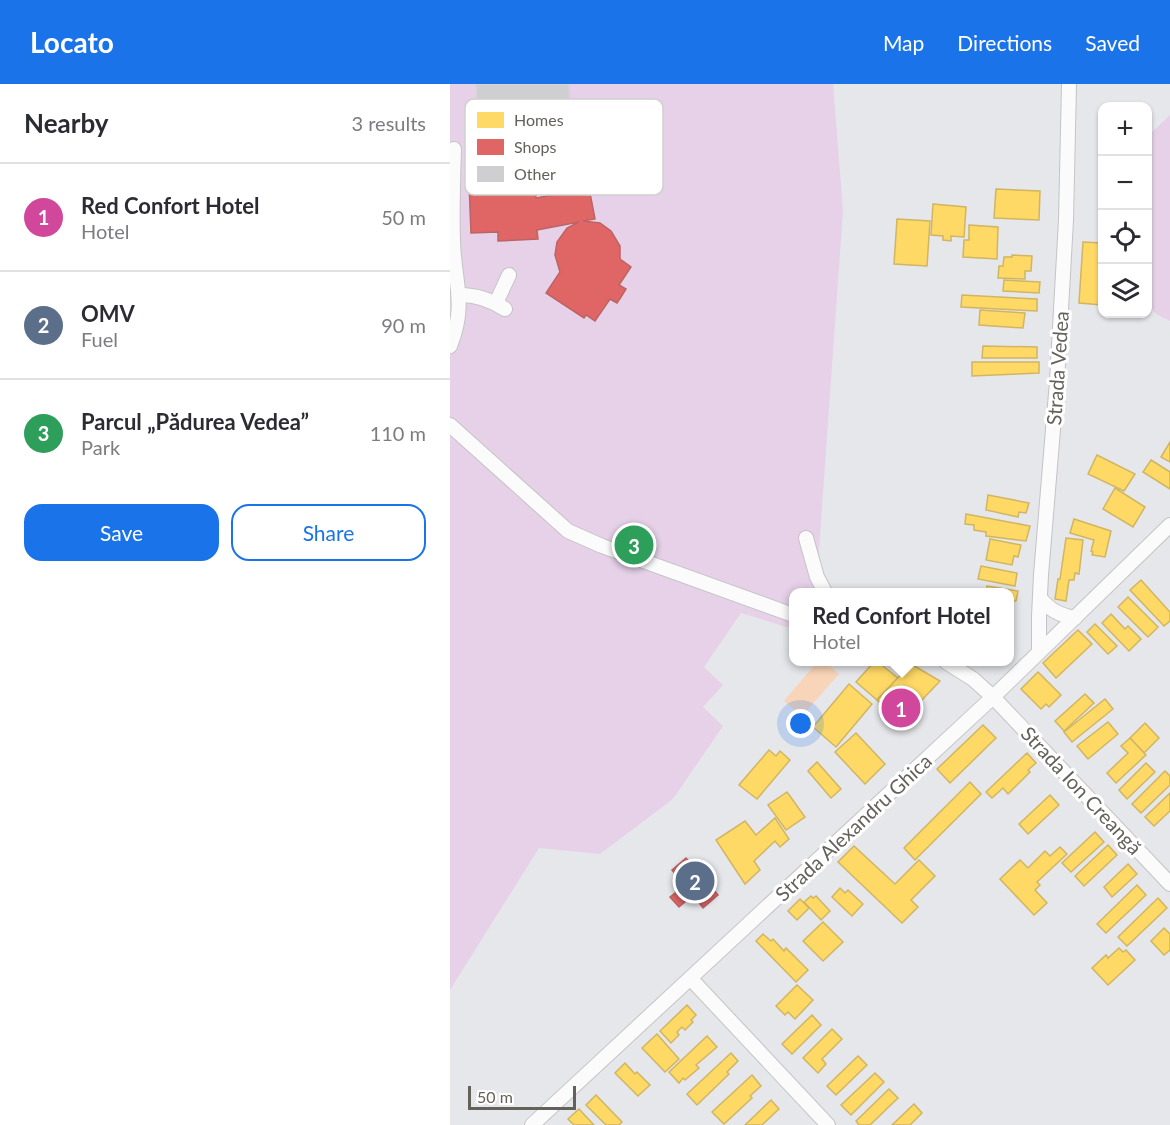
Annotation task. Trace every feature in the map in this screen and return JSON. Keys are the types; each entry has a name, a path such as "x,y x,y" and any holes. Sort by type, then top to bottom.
{"street":[{"name":"Strada Vedea","path":"1039,652 1040,598 1059,347 1068,183 1069,84"},
{"path":"450,346 457,326 460,295 453,244 454,149"},
{"path":"460,295 472,295 501,306 509,274"},
{"path":"450,425 568,531 611,550 789,614"},
{"name":"Strada Alexandru Ghica","path":"532,1125 993,697 1170,525"},
{"path":"806,538 817,577 823,588"},
{"path":"1040,598 1050,609 1061,615 1075,618"},
{"name":"Strada Ion Creangă","path":"952,666 973,679 993,697 1170,884"},
{"path":"691,979 828,1125"}],"shaded area":[{"path":"450,84 833,84 843,211 817,577 814,588 789,588 789,628 741,613 704,667 723,685 703,707 723,726 673,799 600,854 539,848 450,990"},
{"path":"1170,115 1170,321 1156,314 1152,309 1152,132"},
{"path":"814,666 830,666 839,674 802,716 784,701"}],"building: Homes":[{"path":"996,189 1040,191 1039,220 994,218"},
{"path":"933,204 966,207 964,237 951,236 951,241 943,240 943,236 931,235"},
{"path":"897,219 930,221 927,266 894,264"},
{"path":"969,225 998,227 997,259 963,257 964,240 969,240"},
{"path":"1083,242 1098,243 1098,305 1079,303"},
{"path":"1012,255 1032,256 1031,271 1025,271 1025,279 998,278 999,266 1003,266 1004,257 1012,257"},
{"path":"1004,280 1040,282 1039,293 1003,291"},
{"path":"962,295 1037,299 1037,311 961,307"},
{"path":"980,310 1025,313 1023,328 979,325"},
{"path":"983,346 1037,347 1037,358 982,358"},
{"path":"972,362 1039,362 1039,373 972,376"},
{"path":"1170,442 1170,462 1161,457"},
{"path":"1097,455 1135,474 1124,491 1088,474"},
{"path":"1151,460 1170,472 1170,489 1143,472"},
{"path":"1115,488 1145,507 1133,527 1103,509"},
{"path":"988,495 1029,503 1026,513 1019,512 1018,517 986,510"},
{"path":"966,514 1030,526 1026,541 986,536 986,532 974,530 974,525 965,524"},
{"path":"1074,519 1111,531 1105,557 1092,555 1094,540 1070,533"},
{"path":"1066,538 1083,540 1079,574 1075,573 1074,580 1069,580 1066,601 1055,599"},
{"path":"990,539 1021,545 1018,557 1014,556 1012,565 986,560"},
{"path":"981,566 1017,573 1015,586 978,579"},
{"path":"1141,580 1170,612 1170,621 1164,626 1130,590"},
{"path":"1014,590 1018,591 1016,601 1014,601"},
{"path":"1128,597 1158,627 1148,637 1118,607"},
{"path":"1111,614 1125,629 1128,626 1141,639 1129,651 1102,623"},
{"path":"1095,624 1117,646 1108,654 1087,632"},
{"path":"1078,630 1092,644 1056,678 1043,663"},
{"path":"870,666 883,666 898,678 877,700 856,682"},
{"path":"909,666 914,666 940,681 900,723 877,700"},
{"path":"1038,672 1061,695 1049,707 1046,704 1041,709 1021,689"},
{"path":"849,684 872,704 836,747 813,727"},
{"path":"1085,694 1094,703 1064,731 1055,721"},
{"path":"1105,699 1113,709 1072,742 1064,732"},
{"path":"1108,722 1118,734 1088,759 1077,746"},
{"path":"1145,723 1159,738 1144,753 1130,738"},
{"path":"983,725 996,738 950,783 937,769"},
{"path":"856,733 885,764 865,784 835,752"},
{"path":"1130,738 1146,755 1116,783 1107,773 1128,753 1121,746"},
{"path":"769,750 776,756 780,751 790,760 757,799 739,785"},
{"path":"1027,753 1036,763 1028,770 1030,772 1008,794 1003,788 992,798 986,792"},
{"path":"817,762 841,789 831,798 808,771"},
{"path":"1146,763 1155,772 1127,799 1119,790"},
{"path":"1165,771 1170,776 1170,785 1141,813 1132,804"},
{"path":"970,782 981,794 915,860 904,848"},
{"path":"787,792 805,817 786,830 768,805"},
{"path":"1170,793 1170,811 1154,826 1145,817"},
{"path":"1050,795 1059,805 1028,834 1019,824"},
{"path":"775,818 789,839 780,847 775,841 754,861 760,870 745,884 716,840 745,821 756,835"},
{"path":"1095,832 1104,842 1071,872 1062,863"},
{"path":"1108,845 1117,855 1084,886 1075,876"},
{"path":"854,846 895,884 919,860 935,876 911,900 918,907 902,923 838,862"},
{"path":"1060,847 1067,854 1037,882 1040,885 1035,890 1047,903 1034,915 1000,879 1020,860 1028,868 1045,851 1050,856"},
{"path":"1128,864 1137,874 1112,897 1104,887"},
{"path":"1137,885 1146,895 1106,933 1097,924"},
{"path":"840,888 845,893 848,890 863,904 852,916 832,897"},
{"path":"811,896 813,898 816,896 830,911 821,920 804,902"},
{"path":"1158,898 1167,908 1127,946 1118,937"},
{"path":"800,899 809,908 797,920 788,911"},
{"path":"823,922 843,942 823,961 803,941"},
{"path":"1164,928 1170,934 1170,950 1164,955 1151,941"},
{"path":"763,934 771,941 773,939 784,951 786,948 808,970 796,982 756,941"},
{"path":"1119,948 1123,952 1126,950 1135,960 1108,985 1092,968 1106,955 1108,958"},
{"path":"797,985 813,1000 795,1019 788,1012 785,1015 776,1006"},
{"path":"687,1005 696,1015 685,1030 682,1027 677,1032 679,1035 671,1043 660,1031"},
{"path":"812,1015 821,1025 792,1054 782,1044"},
{"path":"832,1029 842,1039 822,1059 826,1064 818,1073 803,1058"},
{"path":"657,1034 679,1059 665,1072 642,1048"},
{"path":"707,1036 717,1047 696,1065 699,1068 679,1083 669,1072"},
{"path":"731,1053 738,1061 727,1072 729,1074 697,1105 687,1094"},
{"path":"858,1056 867,1065 836,1095 827,1086"},
{"path":"625,1063 650,1085 638,1096 615,1073"},
{"path":"875,1073 884,1082 851,1115 841,1105"},
{"path":"752,1075 761,1086 750,1096 752,1098 724,1124 712,1112"},
{"path":"889,1089 898,1098 870,1125 859,1125 856,1121"},
{"path":"596,1095 622,1122 619,1125 606,1125 586,1105"},
{"path":"771,1100 779,1109 762,1125 745,1125"},
{"path":"914,1104 922,1113 910,1125 892,1125"},
{"path":"579,1109 594,1125 574,1125 568,1119"}],"building: Shops":[{"path":"470,195 536,195 536,198 552,195 590,195 595,219 583,221 600,223 611,231 620,246 620,259 631,267 619,285 626,289 617,303 610,299 595,321 586,315 584,318 546,293 560,272 555,255 557,242 567,228 579,222 537,230 538,239 498,241 498,232 471,233"},
{"path":"686,858 718,895 703,908 693,895 679,907 670,897 685,885 672,870"}],"building: Other":[{"path":"476,84 569,84 570,99 477,99"}],"place":[{"name":"Parcul „Pădurea Vedea”","path":"634,545"},
{"name":"Red Confort Hotel","path":"901,708"},
{"name":"OMV","path":"695,881"}]}
